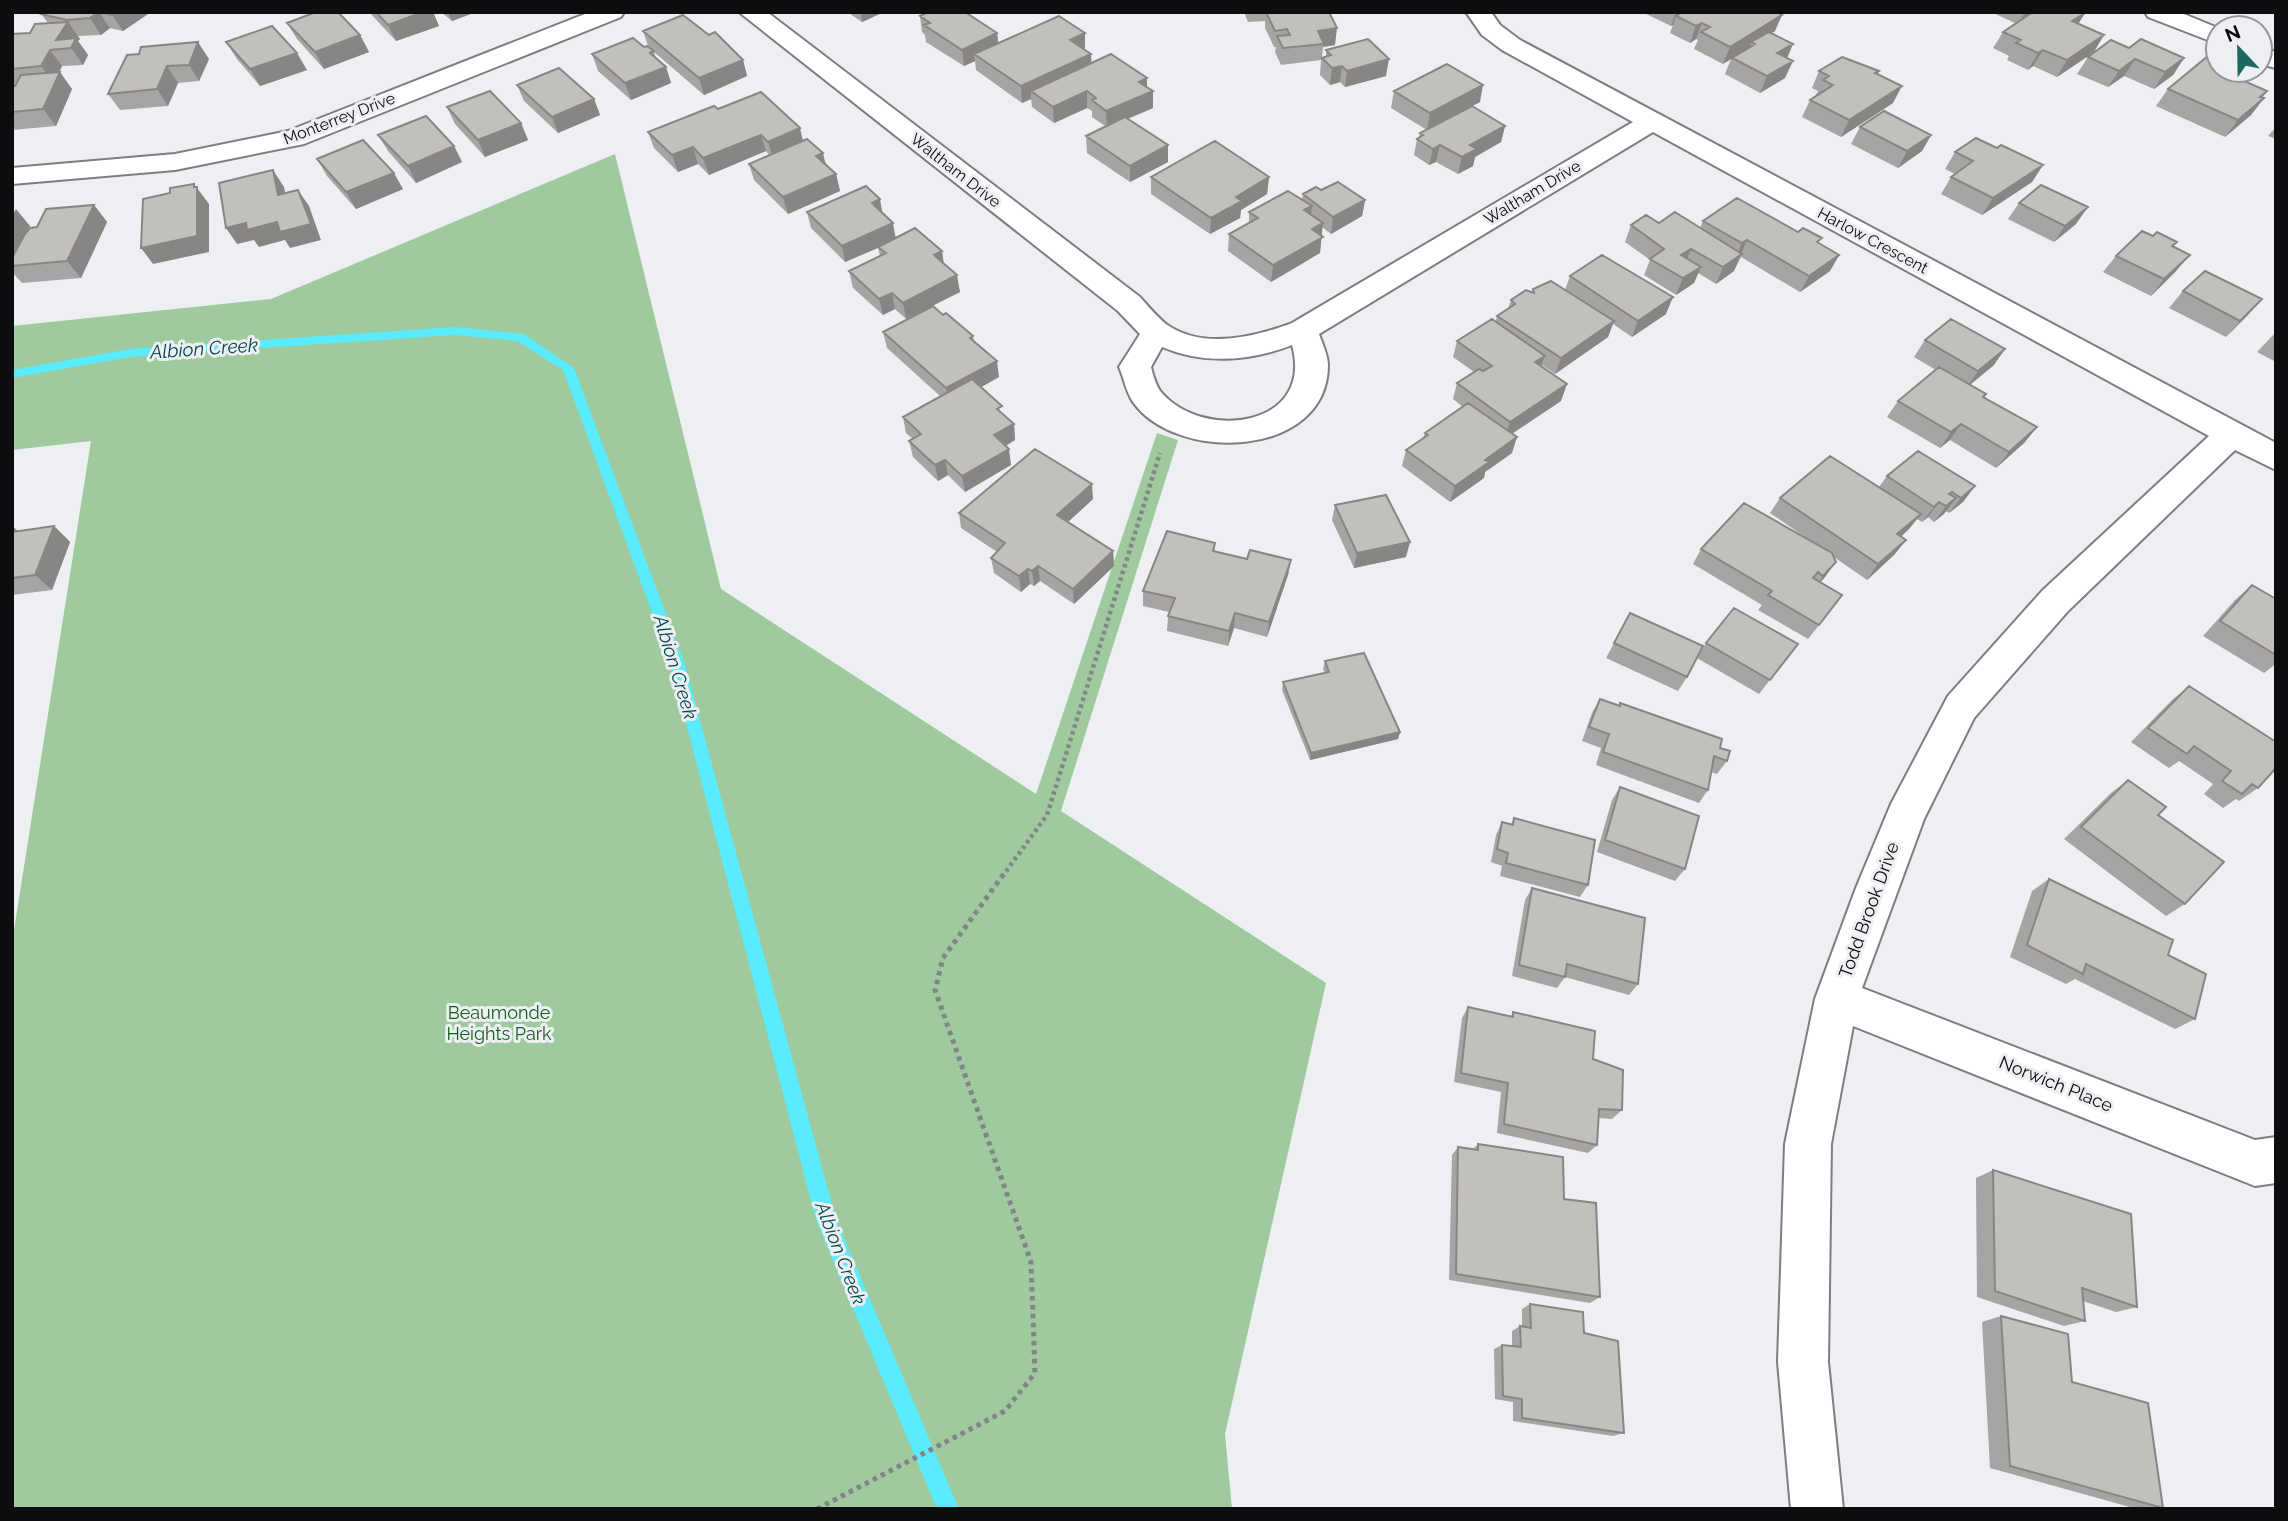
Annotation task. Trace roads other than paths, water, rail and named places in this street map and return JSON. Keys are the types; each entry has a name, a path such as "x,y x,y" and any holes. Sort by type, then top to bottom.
{"street":[{"name":"Monterrey Drive","path":"12,176 175,162 295,138 612,12"},
{"name":"Waltham Drive","path":"751,12 1129,304 1156,332 1190,347 1255,348 1303,330 1653,121"},
{"name":"Harlow Crescent","path":"1478,12 1491,30 1511,45 2276,458"},
{"path":"2157,12 2204,31"},
{"path":"1156,332 1135,367 1146,397 1177,421 1222,433 1273,425 1305,398 1313,364 1303,330"},
{"name":"Todd Brook Drive","path":"1817,1509 1802,1362 1808,1144 1837,999 1905,816 1961,707 2055,601 2232,434"},
{"name":"Norwich Place","path":"1837,999 2255,1163 2276,1160"}],"waterway":[{"name":"Albion Creek","path":"12,374 130,353 455,331 520,337 568,368 677,662 826,1220 948,1509"}],"park label":[{"name":"Beaumonde Heights Park","path":"499,1023"}]}
